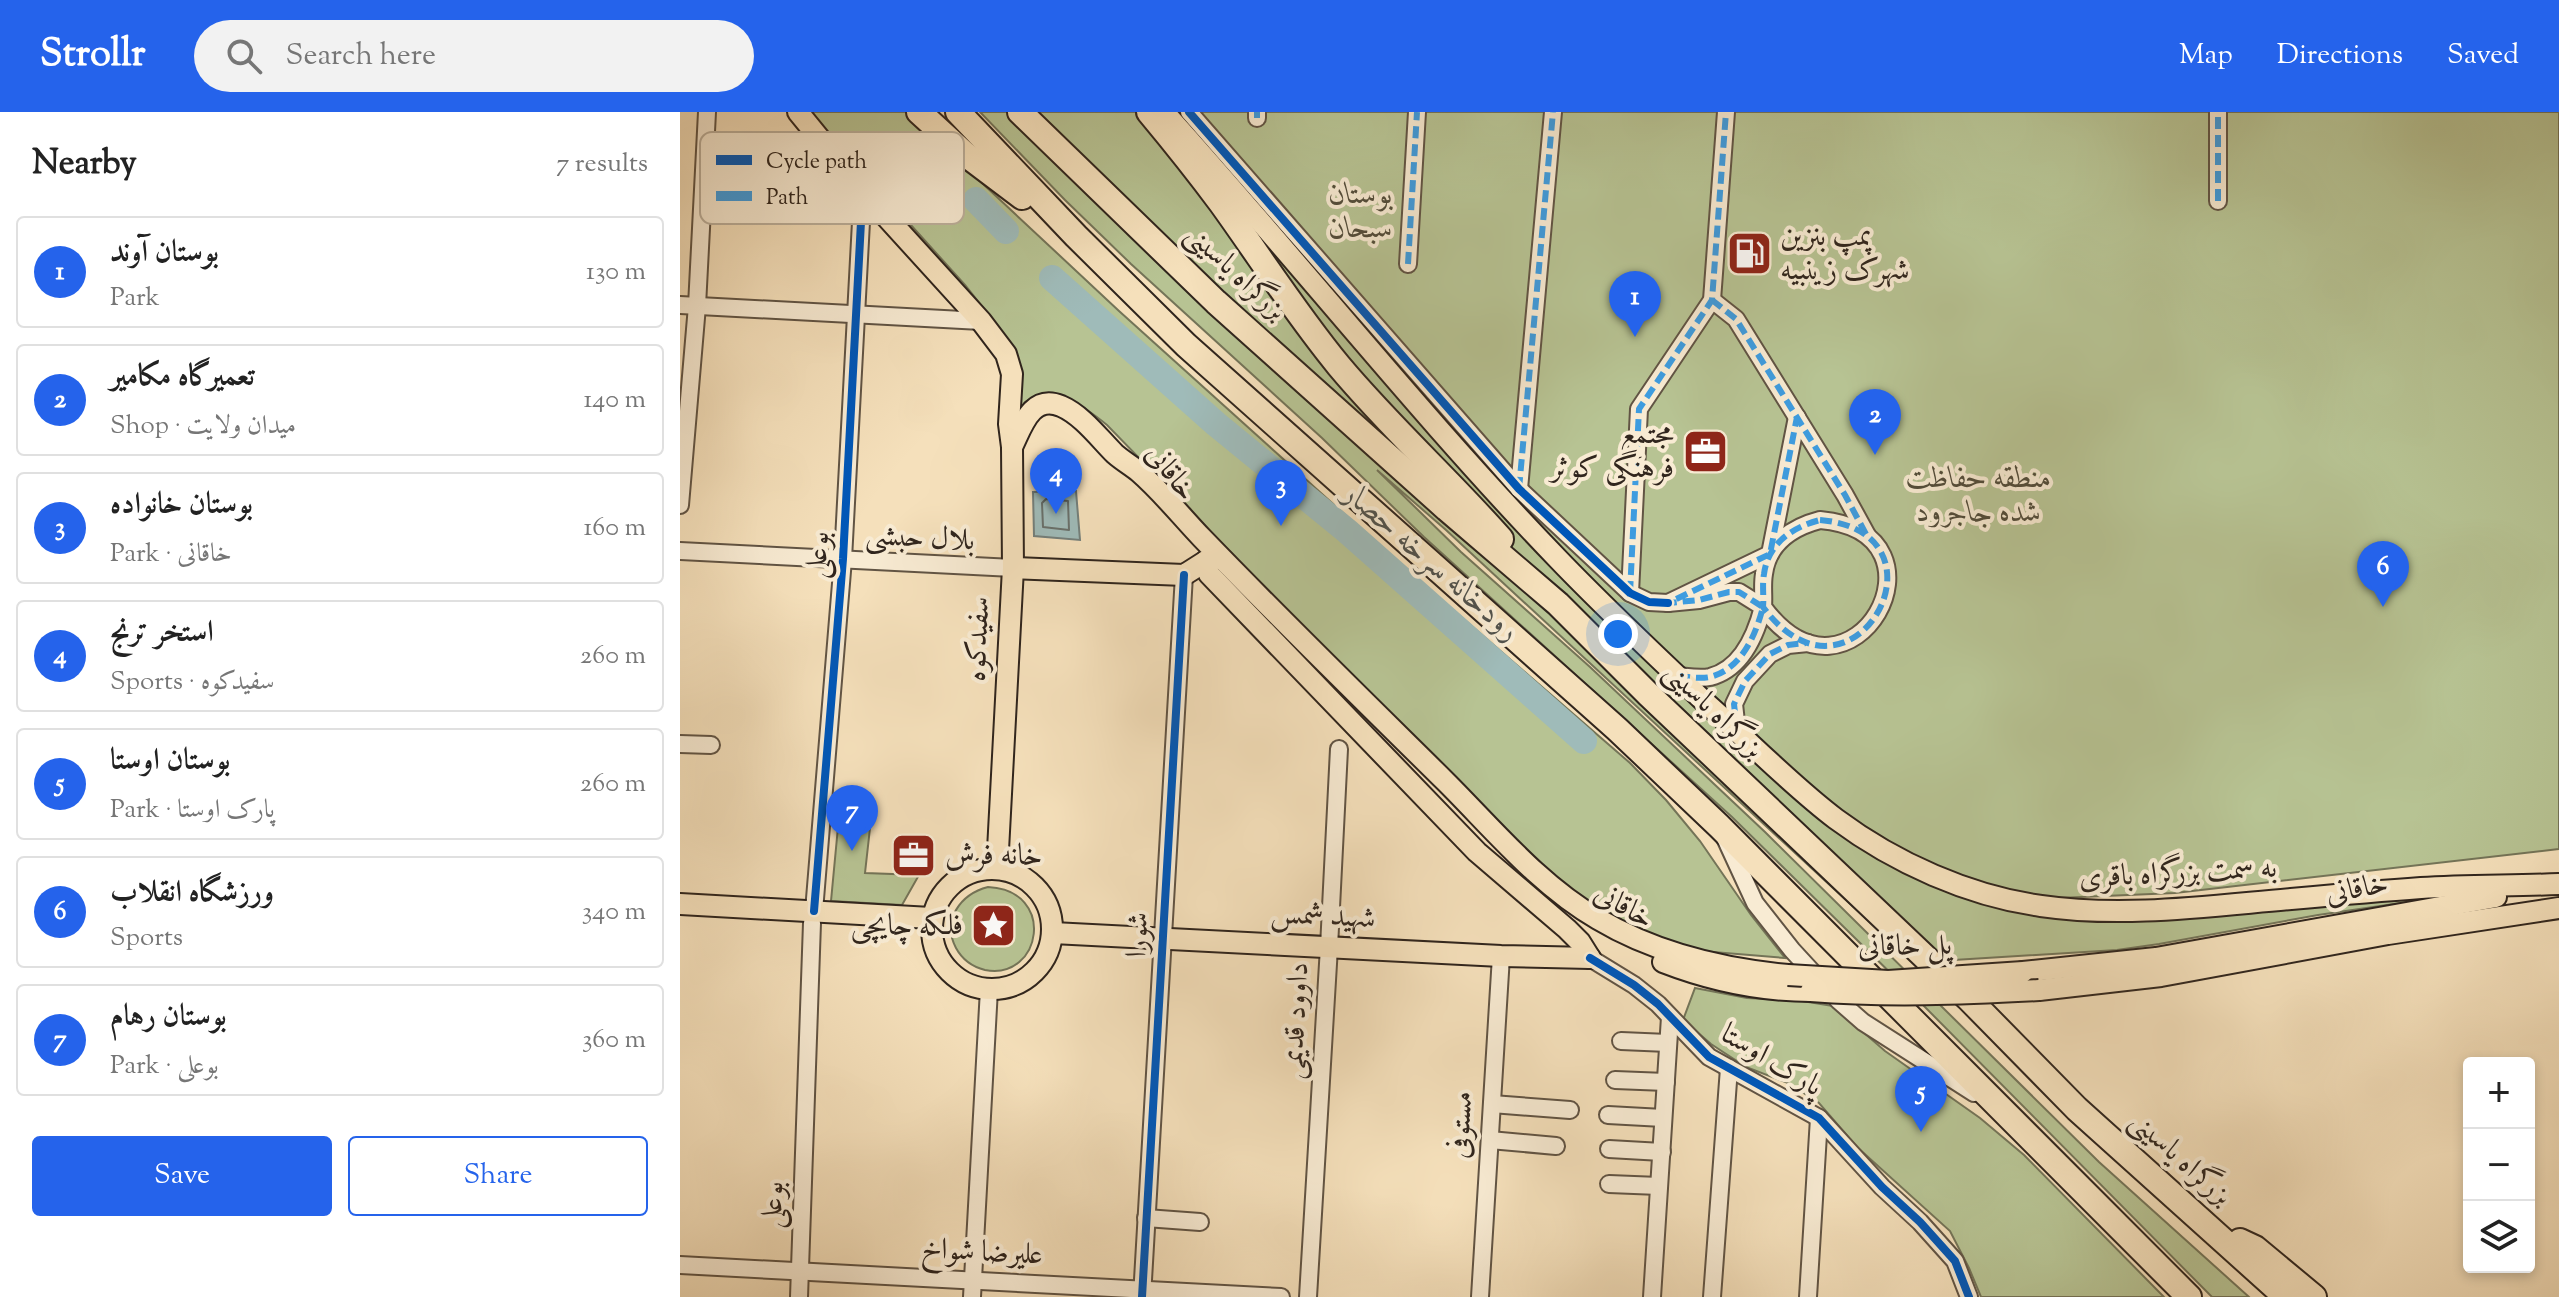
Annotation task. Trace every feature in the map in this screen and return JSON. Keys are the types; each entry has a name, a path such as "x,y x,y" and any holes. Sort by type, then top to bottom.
{"highway":[{"path":"919,112 941,132"},
{"path":"958,112 1186,345 1617,729 1719,826 2189,1297"},
{"name":"بزرگراه یاسینی","path":"1020,112 1216,302 1558,604 1648,694 1968,998 2077,1109 2286,1297"},
{"path":"1149,112 1338,364 1398,433 1468,501 1558,604"},
{"path":"964,153 1076,236"},
{"path":"2209,1228 2255,1248 2314,1297"}],"main road":[{"path":"798,112 814,132"},
{"name":"به سمت بزرگراه باقری","path":"1164,112 1483,478 1558,559 1678,676 1836,819 1900,859 1965,887 2038,906 2079,910 2157,910 2422,888 2559,886"},
{"path":"893,224 981,321"},
{"name":"سفیدکوه","path":"981,321 1010,364 1012,390 1009,424 1013,568 997,869"},
{"path":"1012,447 1029,412 1037,406 1049,404 1062,407 1083,422 1117,456"},
{"name":"خاقانی","path":"1117,456 1132,481 1206,561 1507,858 1571,914 1615,940 1664,963 1704,977 1747,987 1811,991"},
{"name":"خاقانی","path":"1117,456 1139,472 1513,849 1577,906 1620,931 1688,957 1788,975"},
{"path":"1184,575 1206,561 1209,574 1477,852 1567,929 1590,958"},
{"name":"بلال حبشی","path":"1013,568 1184,575"},
{"path":"997,869 1015,873 1031,883 1044,897 1051,914 1053,933 1039,967 1025,980 1008,987 989,989 970,985 954,975 941,961 931,924 946,890 978,870 997,869"},
{"name":"خاقانی","path":"2023,972 2156,958 2559,886"},
{"path":"680,904 931,924"},
{"name":"خاقانی","path":"2039,990 2161,976 2388,934 2559,908"},
{"path":"680,918 813,917"},
{"name":"شهید شمس","path":"1053,933 1590,958"},
{"name":"پل خاقانی","path":"1788,975 1888,981 2023,972"},
{"name":"پل خاقانی","path":"1811,991 1938,995 2039,990"}],"street":[{"path":"705,132 707,112"},
{"path":"1189,112 1519,489 1630,593 1649,602 1668,603 1739,592 1763,607 1783,628 1812,643"},
{"path":"1408,264 1417,112"},
{"path":"1519,489 1553,112"},
{"path":"1630,593 1639,409 1712,300 1726,112"},
{"path":"2218,112 2218,201"},
{"path":"680,505 688,305 700,183"},
{"name":"بوعلی","path":"799,1297 813,917 843,559 861,224"},
{"path":"1712,300 1736,319 1845,495 1869,540"},
{"path":"688,305 981,321"},
{"path":"1678,676 1709,677 1720,673 1736,660 1753,639 1763,607 1764,573 1797,417"},
{"path":"1668,603 1770,554 1782,537 1800,525 1820,520 1841,522 1858,529 1875,545 1885,563 1888,584 1884,605 1873,622 1858,635 1840,643 1788,645 1770,654 1745,681 1734,704 1737,731"},
{"name":"بلال حبشی","path":"680,551 1013,568"},
{"name":"شورا","path":"1142,1293 1184,575"},
{"path":"680,744 711,745"},
{"name":"داوود قدیمی","path":"1308,1297 1339,749"},
{"path":"1719,826 1755,903 1792,950 1839,1001 1863,1022 2002,1110"},
{"name":"مستوفی","path":"1480,1297 1501,956"},
{"name":"پارک اوستا","path":"1590,958 1634,985 1709,1057 1819,1118 1955,1261 1969,1297"},
{"path":"972,1289 989,989"},
{"path":"1652,1297 1670,1017"},
{"path":"1621,1041 1668,1043"},
{"path":"1712,1297 1729,1068"},
{"path":"1615,1080 1666,1082"},
{"path":"1492,1104 1570,1110"},
{"path":"1608,1115 1663,1118"},
{"path":"1808,1297 1819,1118"},
{"path":"1490,1140 1556,1146"},
{"path":"1609,1149 1662,1152"},
{"path":"1609,1184 1659,1186"},
{"path":"1146,1218 1200,1222"},
{"name":"علیرضا شواخ","path":"680,1265 800,1271 972,1289 1281,1297"}],"green space":[{"path":"809,112 906,112 927,132 827,132"},
{"name":"منطقه حفاظت شده جاجرود","path":"980,112 2559,112 2559,849 2175,893 2058,898 2034,912 2105,921 2141,920 2484,891 2318,915 2117,950 1954,960 1928,976 1446,530 1377,470 1461,552 1590,667 1765,832 2099,1162 2249,1297 2212,1297 1732,817 1424,537 1322,438 1131,264"},
{"path":"964,166 1119,311 1392,557 1630,763 1700,841 1785,958 1701,951 1658,940 1586,901 1505,834 1107,425 1079,405 1047,395 1025,402 1018,426 1010,344 965,285 910,224 964,224"},
{"path":"838,827 870,828 865,873 919,875 902,905 831,901"},
{"path":"988,887 1010,892 1025,903 1032,917 1034,934 1029,949 1019,962 1004,970 985,970 972,965 958,952 952,938 952,918 956,910 978,890"},
{"path":"1695,988 1747,998 1833,1006 1885,1051 1980,1118 2024,1155 2164,1297 1981,1297 1950,1231 1857,1147 1819,1103 1788,1083 1746,1067 1711,1044 1683,1020"}],"water":[{"path":"1076,491 1080,540 1034,536 1033,492"}],"waterway":[{"name":"رودخانه سرخه حصار","path":"976,200 1006,231"},
{"name":"رودخانه سرخه حصار","path":"1052,278 1216,424 1347,531 1584,741"}],"marked path":[{"path":"1257,112 1257,118"},
{"path":"1408,264 1417,112"},
{"path":"1519,489 1553,112"},
{"path":"1630,593 1639,409 1712,300 1726,112"},
{"path":"2218,112 2218,201"},
{"path":"1712,300 1736,319 1867,536"},
{"path":"1678,676 1706,678 1721,673 1739,658 1752,639 1763,607 1739,592 1668,603 1770,554 1797,417"},
{"path":"1820,520 1861,532 1883,556 1887,584 1877,613 1857,635 1829,646 1797,638 1763,607 1766,563 1776,545 1791,532 1820,520"},
{"path":"1737,731 1734,704 1745,681 1770,654 1788,645 1806,643"}],"cycle path":[{"path":"1189,112 1519,489 1630,593 1649,602 1668,603"},
{"path":"814,911 843,559 861,224"},
{"path":"1142,1297 1184,575"},
{"path":"1590,958 1658,1004 1709,1057 1819,1118 1955,1261 1969,1297"}],"place":[{"name":"پمپ بنزین شهرک زینبیه","path":"1749,254"},
{"name":"بوستان آوند","path":"1635,337"},
{"name":"مجتمع فرهنگی کوثر","path":"1705,452"},
{"name":"تعمیرگاه مکامیر","path":"1875,455"},
{"name":"استخر ترنج","path":"1056,514"},
{"name":"بوستان خانواده","path":"1281,526"},
{"name":"ورزشگاه انقلاب","path":"2383,607"},
{"name":"بوستان رهام","path":"852,851"},
{"name":"خانه فرش","path":"914,856"},
{"name":"فلکه چایچی","path":"994,926"},
{"name":"بوستان اوستا","path":"1921,1132"}],"park label":[{"name":"بوستان سبحان","path":"1361,212"}]}
